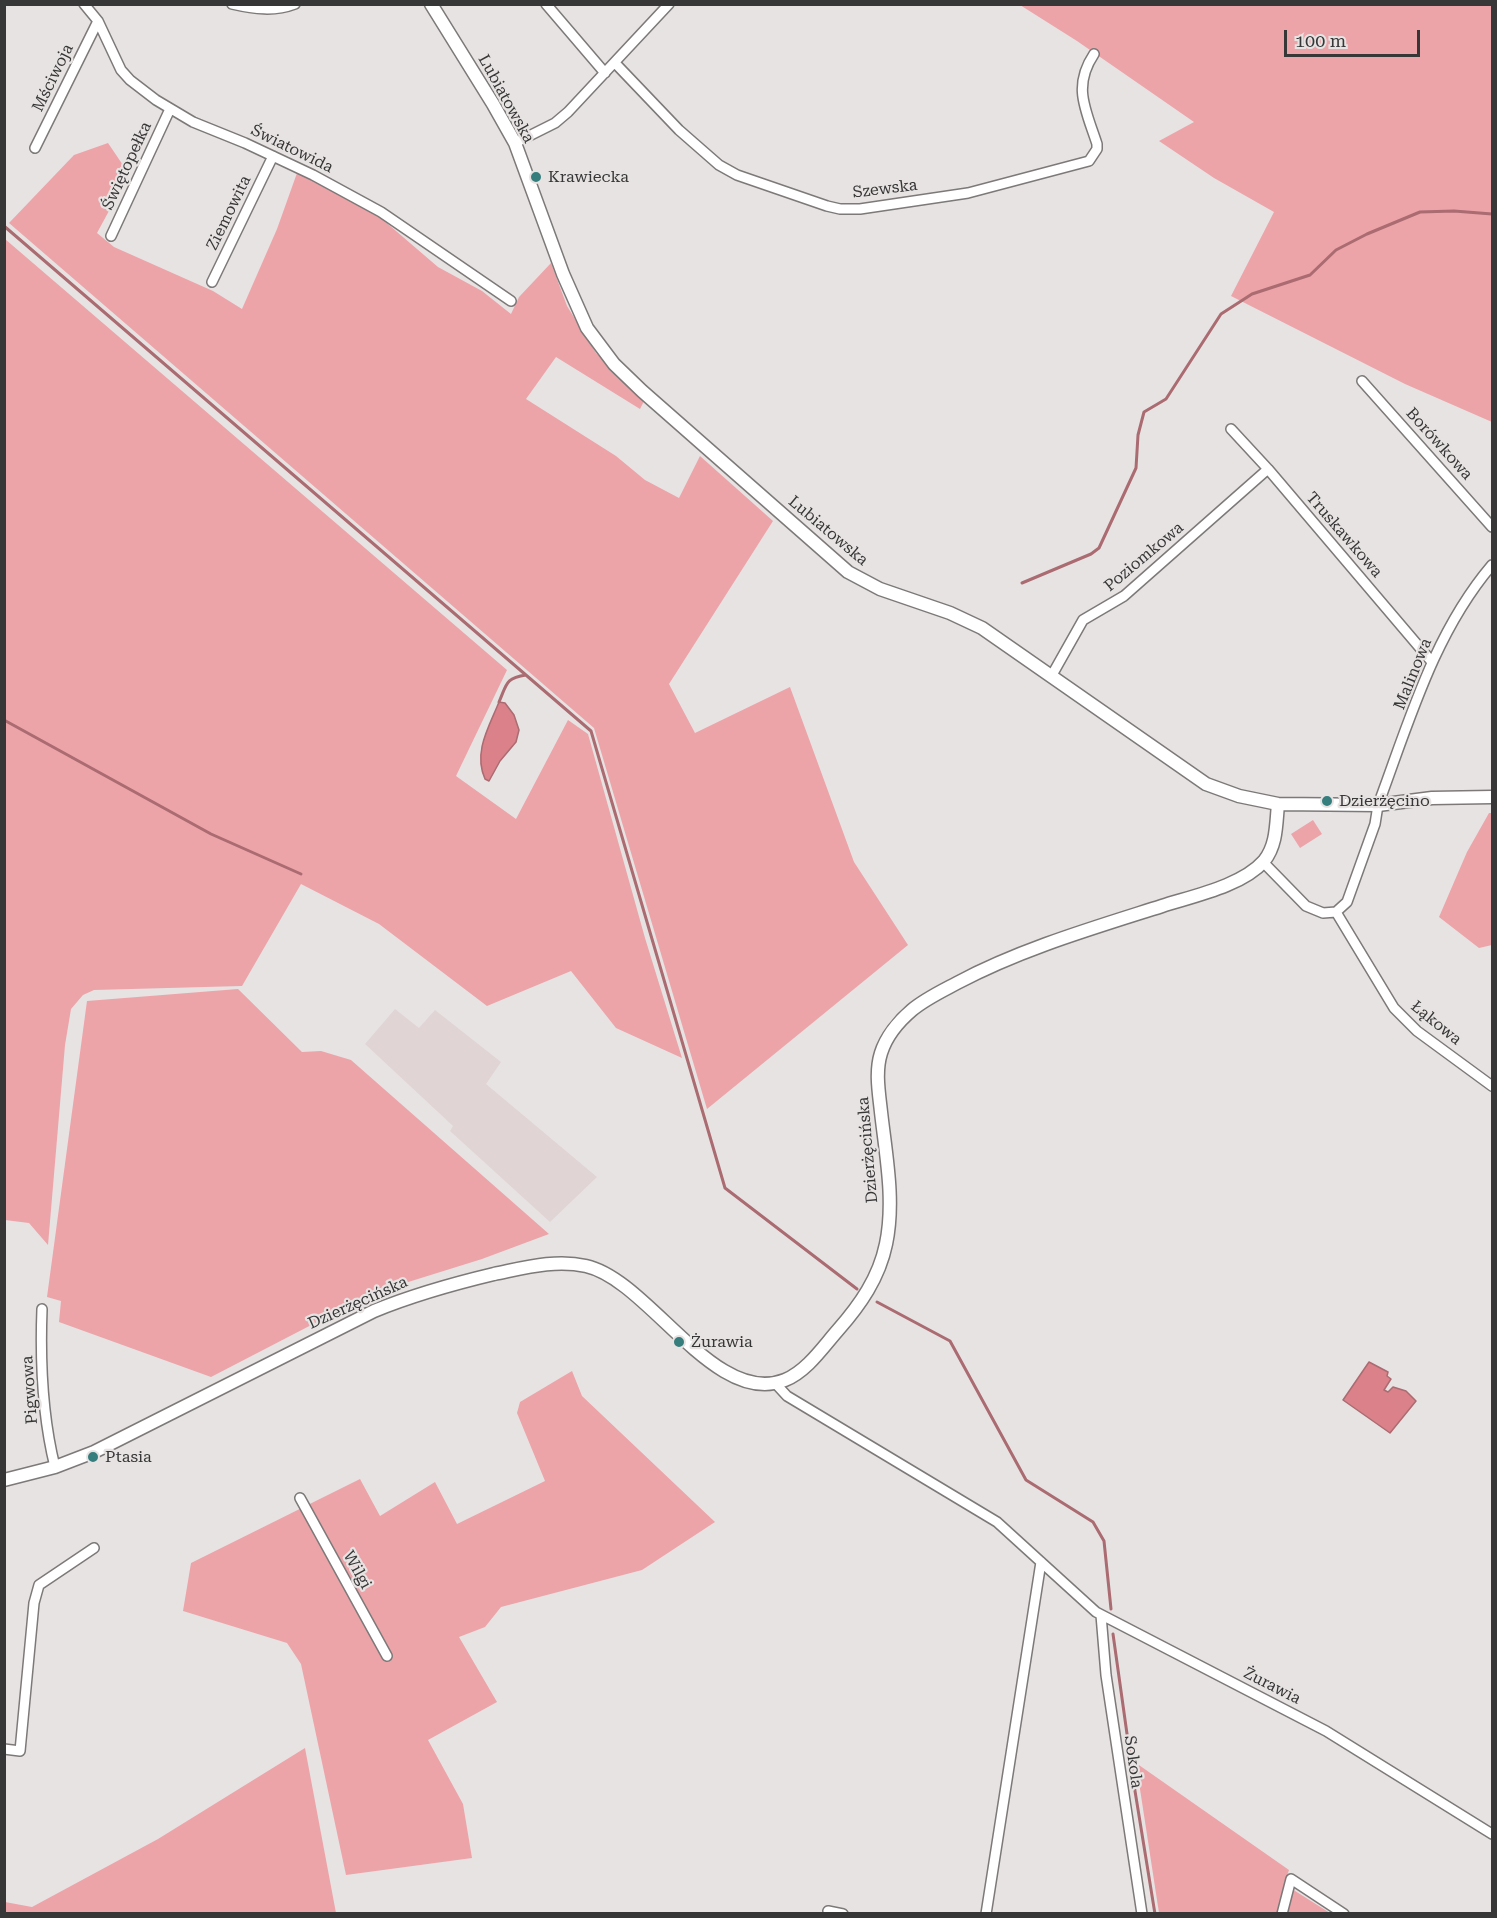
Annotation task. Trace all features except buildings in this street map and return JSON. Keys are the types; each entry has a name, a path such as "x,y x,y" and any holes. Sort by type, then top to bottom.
{"street":[{"name":"Światowida","path":"84,4 98,21 116,61 130,81 170,109 193,122 313,175 381,212 511,301"},
{"path":"232,4 273,9 295,4"},
{"name":"Lubiatowska","path":"431,4 515,143 574,303 594,339 620,370 848,572 880,589 950,613 982,628 1206,784 1239,796 1278,804 1378,805 1431,798 1492,797"},
{"path":"546,4 605,73"},
{"path":"515,143 555,123 615,63 669,4"},
{"name":"Mściwoja","path":"35,148 98,21"},
{"name":"Szewska","path":"615,63 678,130 719,165 736,175 827,206 840,209 860,209 968,193 1089,161 1097,149 1097,144 1083,101 1082,87 1083,73 1094,54"},
{"name":"Świętopełka","path":"111,236 170,109"},
{"name":"Ziemowita","path":"212,282 273,156"},
{"name":"Borówkowa","path":"1362,381 1492,527"},
{"name":"Truskawkowa","path":"1231,429 1421,646 1432,662"},
{"name":"Poziomkowa","path":"1052,675 1083,620 1124,596 1268,469"},
{"name":"Malinowa","path":"1378,805 1432,662 1453,620 1492,565"},
{"path":"1278,804 1272,848 1263,862 1306,906 1323,913 1336,912 1347,902 1375,824 1378,805"},
{"name":"Dzierżęcińska","path":"4,1480 55,1467 94,1452 382,1308 444,1285 537,1265 572,1264 606,1274 624,1286 697,1351 734,1377 749,1382 775,1383 788,1379 811,1361 866,1295 878,1271 887,1244 891,1198 878,1071 882,1050 898,1024 925,1000 986,968 1039,947 1236,881 1263,862"},
{"name":"Łąkowa","path":"1336,912 1394,1008 1418,1031 1492,1086"},
{"name":"Pigwowa","path":"42,1309 44,1411 55,1467"},
{"name":"Żurawia","path":"775,1383 787,1396 998,1522 1101,1615 1326,1731 1492,1834"},
{"name":"Wilgi","path":"300,1498 387,1656"},
{"path":"4,1749 20,1751 34,1603 39,1585 94,1548"},
{"path":"986,1914 1041,1562"},
{"name":"Sokola","path":"1101,1615 1106,1675 1142,1914"},
{"path":"1282,1914 1291,1879 1344,1914"},
{"path":"828,1911 843,1914"}],"shaded area":[{"path":"1020,5 1492,5 1492,422 1405,384 1231,296 1274,212 1214,178 1159,141 1194,122 1077,41"},
{"path":"108,143 129,174 97,233 114,247 213,291 242,309 277,229 297,173 375,213 438,267 482,291 511,314 519,297 551,263 567,306 596,353 644,401 640,409 556,357 526,399 616,456 645,480 679,498 700,456 773,521 669,684 695,733 790,687 854,862 908,945 707,1109 594,728 9,223 74,155"},
{"path":"5,239 507,670 456,776 516,819 568,720 588,734 645,938 682,1058 616,1028 571,971 487,1006 379,924 301,884 242,986 94,990 83,995 71,1009 65,1045 48,1245 29,1223 5,1220"},
{"path":"499,702 505,703 514,715 519,730 516,742 500,761 489,781 485,779 482,769 482,749"},
{"path":"1489,813 1492,813 1492,945 1479,948 1439,917 1467,852"},
{"path":"1313,820 1322,834 1300,848 1291,834"},
{"path":"238,989 302,1052 321,1051 351,1060 549,1234 482,1259 373,1293 211,1377 59,1322 61,1301 47,1297 87,1001"},
{"path":"395,1009 419,1028 435,1010 501,1062 486,1084 597,1177 550,1222 450,1131 453,1126 365,1044"},
{"path":"1369,1362 1388,1372 1387,1376 1391,1379 1384,1390 1388,1392 1393,1387 1406,1391 1416,1401 1390,1433 1343,1400"},
{"path":"572,1371 582,1396 715,1522 642,1570 501,1607 485,1627 459,1637 497,1702 428,1740 463,1804 472,1858 346,1875 301,1664 287,1643 183,1611 191,1563 360,1479 380,1516 435,1482 457,1524 545,1481 517,1413 520,1402"},
{"path":"305,1748 336,1913 5,1913 5,1902 32,1907 158,1839"},
{"path":"1136,1763 1289,1870 1284,1884 1330,1913 1159,1913"}],"waterway":[{"path":"1022,583 1091,554 1099,548 1136,468 1138,435 1144,412 1166,399 1221,314 1252,294 1310,275 1336,250 1367,234 1420,212 1454,211 1492,214"},
{"path":"4,226 591,731 725,1188 857,1289"},
{"path":"499,702 510,680 526,675"},
{"path":"4,720 211,834 301,874"},
{"path":"877,1302 950,1341 1026,1480 1093,1522 1104,1541 1111,1609"},
{"path":"1113,1634 1155,1914"}],"place":[{"name":"Krawiecka","path":"536,177"},
{"name":"Dzierżęcino","path":"1327,801"},
{"name":"Żurawia","path":"679,1342"},
{"name":"Ptasia","path":"93,1457"}]}
